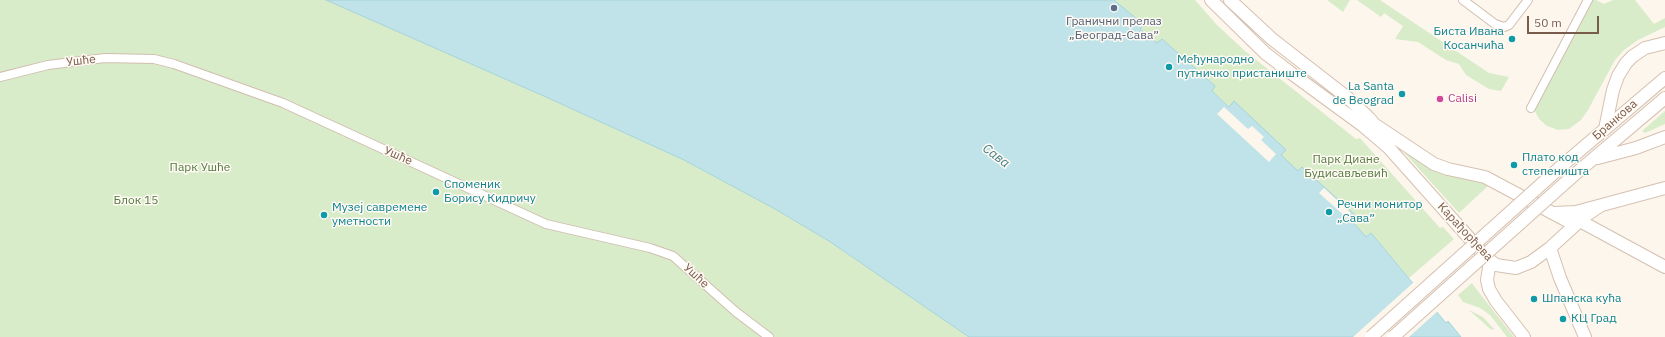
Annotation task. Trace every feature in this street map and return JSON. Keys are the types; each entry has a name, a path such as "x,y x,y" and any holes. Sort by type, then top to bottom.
{"main road":[{"name":"Карађорђева","path":"1211,0 1265,53 1362,125 1389,148 1490,261 1502,266 1516,268 1531,262 1550,248 1577,223"},
{"name":"Карађорђева","path":"1230,0 1277,44 1348,98 1377,126 1434,164 1448,169 1485,177 1550,212 1577,223 1665,268"},
{"path":"1605,129 1612,90 1626,63 1633,56 1646,48 1665,43"},
{"name":"Бранкова","path":"1371,337 1565,163 1665,78"},
{"name":"Бранкова","path":"1393,337 1574,175 1665,98"},
{"name":"Карађорђева","path":"1377,126 1389,148"},
{"path":"1591,161 1665,137"},
{"path":"1550,212 1576,212 1665,188"},
{"path":"1577,223 1600,206"},
{"path":"1550,248 1560,278 1585,337"},
{"path":"1490,261 1487,280 1489,288 1496,301 1524,337"}],"street":[{"path":"1463,0 1495,24 1504,27 1509,25 1528,0"},
{"path":"1531,108 1588,0"},
{"name":"Ушће","path":"0,77 48,65 104,58 154,59 174,64 283,103 546,224 667,253 682,263 736,312 769,337"}],"green space":[{"name":"Парк Ушће","path":"0,0 326,0 546,97 684,160 775,209 829,241 969,337 0,337"},
{"name":"Парк Диане Будисављевић","path":"1114,0 1195,0 1217,25 1245,51 1356,139 1360,138 1440,228 1443,227 1454,239 1409,278 1371,233 1366,237 1350,219 1355,215 1302,167 1298,172 1281,155 1285,150 1234,102 1230,107 1212,91 1215,86 1162,39 1158,44 1140,29 1144,25"},
{"path":"1327,0 1350,0 1343,12"},
{"path":"1357,0 1380,0 1489,73 1509,77 1501,91 1489,89 1466,75 1459,64 1446,60 1418,42 1395,39 1403,26 1384,13 1381,17"},
{"path":"1591,0 1596,0 1604,4 1613,0 1635,0 1654,24 1665,18 1665,27 1638,40 1624,50 1615,60 1581,120 1569,129 1558,130 1547,126 1539,119 1534,109"},
{"path":"1665,111 1665,124 1645,133 1642,131"},
{"path":"1401,149 1442,174 1489,185 1459,213"},
{"path":"1472,283 1514,337 1507,337 1490,315 1480,308 1463,302 1458,295"},
{"path":"1469,310 1483,317 1494,329 1492,330 1489,328"}],"water":[{"name":"Сава","path":"326,0 1114,0 1144,25 1140,29 1157,43 1162,39 1215,86 1212,91 1229,107 1234,101 1286,150 1281,155 1298,171 1302,167 1355,215 1351,220 1366,237 1371,233 1446,323 1448,321 1461,337 969,337 829,241 775,209 684,160 546,97"}],"pier":[{"path":"1224,107 1248,129 1252,126 1264,137 1261,140 1276,154 1269,162 1217,114"},
{"path":"1324,188 1351,213 1347,218 1319,193"},
{"path":"1414,282 1439,310 1409,337 1353,337"}],"place":[{"name":"Гранични прелаз „Београд-Сава”","path":"1114,8"},
{"name":"Биста Ивана Косанчића","path":"1512,39"},
{"name":"Међународно путничко пристаниште","path":"1169,67"},
{"name":"La Santa de Beograd","path":"1402,94"},
{"name":"Calisi","path":"1440,99"},
{"name":"Плато код степеништа","path":"1514,165"},
{"name":"Споменик Борису Кидричу","path":"436,192"},
{"name":"Речни монитор „Сава”","path":"1329,212"},
{"name":"Музеј савремене уметности","path":"324,215"},
{"name":"Шпанска кућа","path":"1534,299"},
{"name":"КЦ Град","path":"1563,319"}],"park label":[{"name":"Блок 15","path":"136,201"}]}
